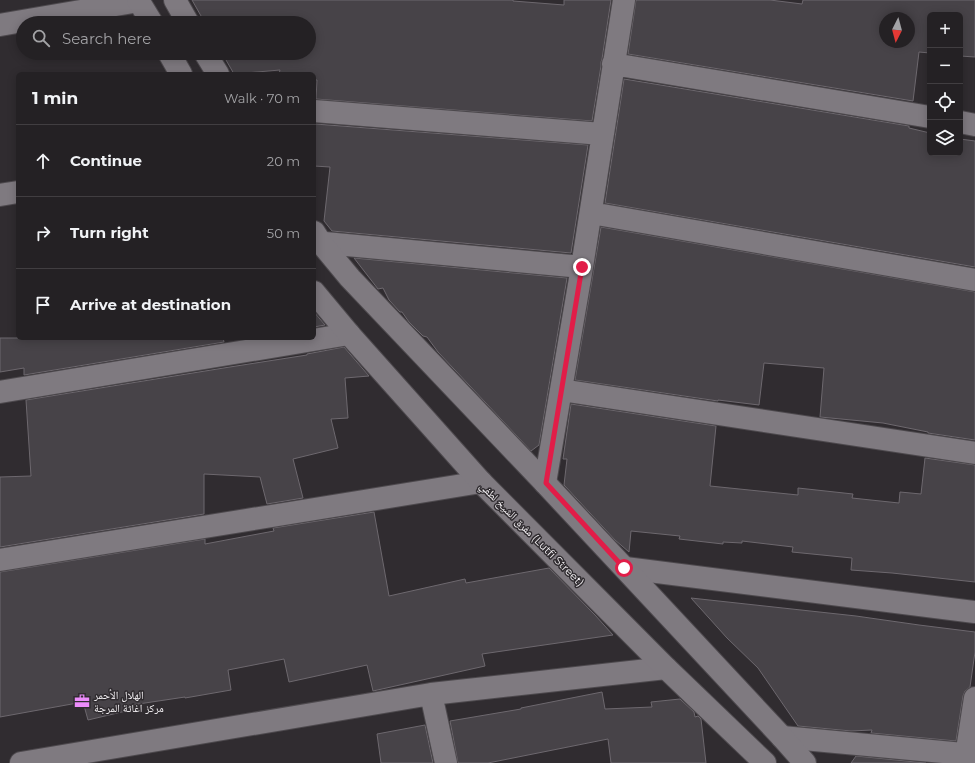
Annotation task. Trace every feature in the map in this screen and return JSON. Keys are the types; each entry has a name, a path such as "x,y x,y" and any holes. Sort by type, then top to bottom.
{"street":[{"path":"50,16 139,0 148,16"},
{"path":"174,0 184,16"},
{"path":"546,483 624,0"},
{"path":"0,25 16,22"},
{"path":"173,60 180,72"},
{"path":"209,60 217,72"},
{"path":"614,64 927,116"},
{"path":"316,110 602,134"},
{"path":"963,123 975,125"},
{"path":"0,195 16,192"},
{"path":"590,213 975,280"},
{"path":"316,239 582,267"},
{"path":"316,239 350,278 546,483 805,763"},
{"name":"مفرق الشيخ لطفي (Lutfi Street)","path":"316,294 349,334 481,482 666,668 765,763"},
{"path":"316,339 349,334"},
{"path":"0,392 313,340"},
{"path":"561,390 975,453"},
{"path":"0,560 481,482"},
{"path":"624,568 975,612"},
{"path":"21,763 432,694 666,668"},
{"path":"432,694 446,763"},
{"path":"782,737 969,757 975,698"}],"building":[{"path":"192,0 513,0 564,5 564,0 611,0 592,121 316,99 316,72 280,72 280,70 233,72 226,60 316,60 316,16 201,16"},
{"path":"636,0 770,0 802,4 803,0 975,0 975,57 963,56 963,12 927,12 927,53 919,52 913,101 628,54"},
{"path":"624,79 909,126 909,128 927,132 927,156 963,156 963,139 975,141 975,267 605,203"},
{"path":"316,124 588,145 571,253 332,231 324,221 330,167 316,166"},
{"path":"601,227 975,292 975,440 928,433 883,423 820,417 824,368 764,363 759,405 718,401 575,380"},
{"path":"354,258 567,278 539,445 531,451 438,352 427,337 423,336 409,322 402,312 400,312 389,300 383,288 378,289"},
{"path":"316,314 325,325 316,327"},
{"path":"0,338 16,338 16,340 224,340 224,342 24,375 24,368 0,372"},
{"path":"344,347 369,376 345,378 348,418 331,419 338,448 293,459 303,498 267,504 260,477 204,474 204,514 0,547 0,477 31,476 26,400 307,355"},
{"path":"571,404 716,426 710,486 798,495 798,488 853,494 852,498 899,503 900,492 921,494 925,458 975,465 975,582 851,570 852,558 792,552 793,547 742,541 742,543 723,542 723,544 679,539 680,536 631,531 629,552 615,540 564,485 567,459 563,459"},
{"path":"374,512 389,596 465,579 466,583 549,568 613,635 482,654 485,666 373,691 367,665 289,682 284,659 228,670 231,690 125,706 126,711 88,720 83,702 0,717 0,572 205,539 205,544 274,531 273,528"},
{"path":"691,598 856,616 975,632 975,652 970,687 965,691 963,696 956,741 871,733 872,730 851,731 798,726 758,668 727,638"},
{"path":"602,692 605,709 652,707 651,702 680,699 694,712 695,717 698,716 701,719 706,763 611,763 608,739 488,763 458,763 450,721 521,709"},
{"path":"425,725 433,763 381,763 377,734"},
{"path":"856,756 926,763 851,763"}],"place":[{"name":"الهلال الأحمر مركز اغاثة المرجة","path":"82,701"}],"route":[{"path":"582,267 546,483 624,568"}]}
